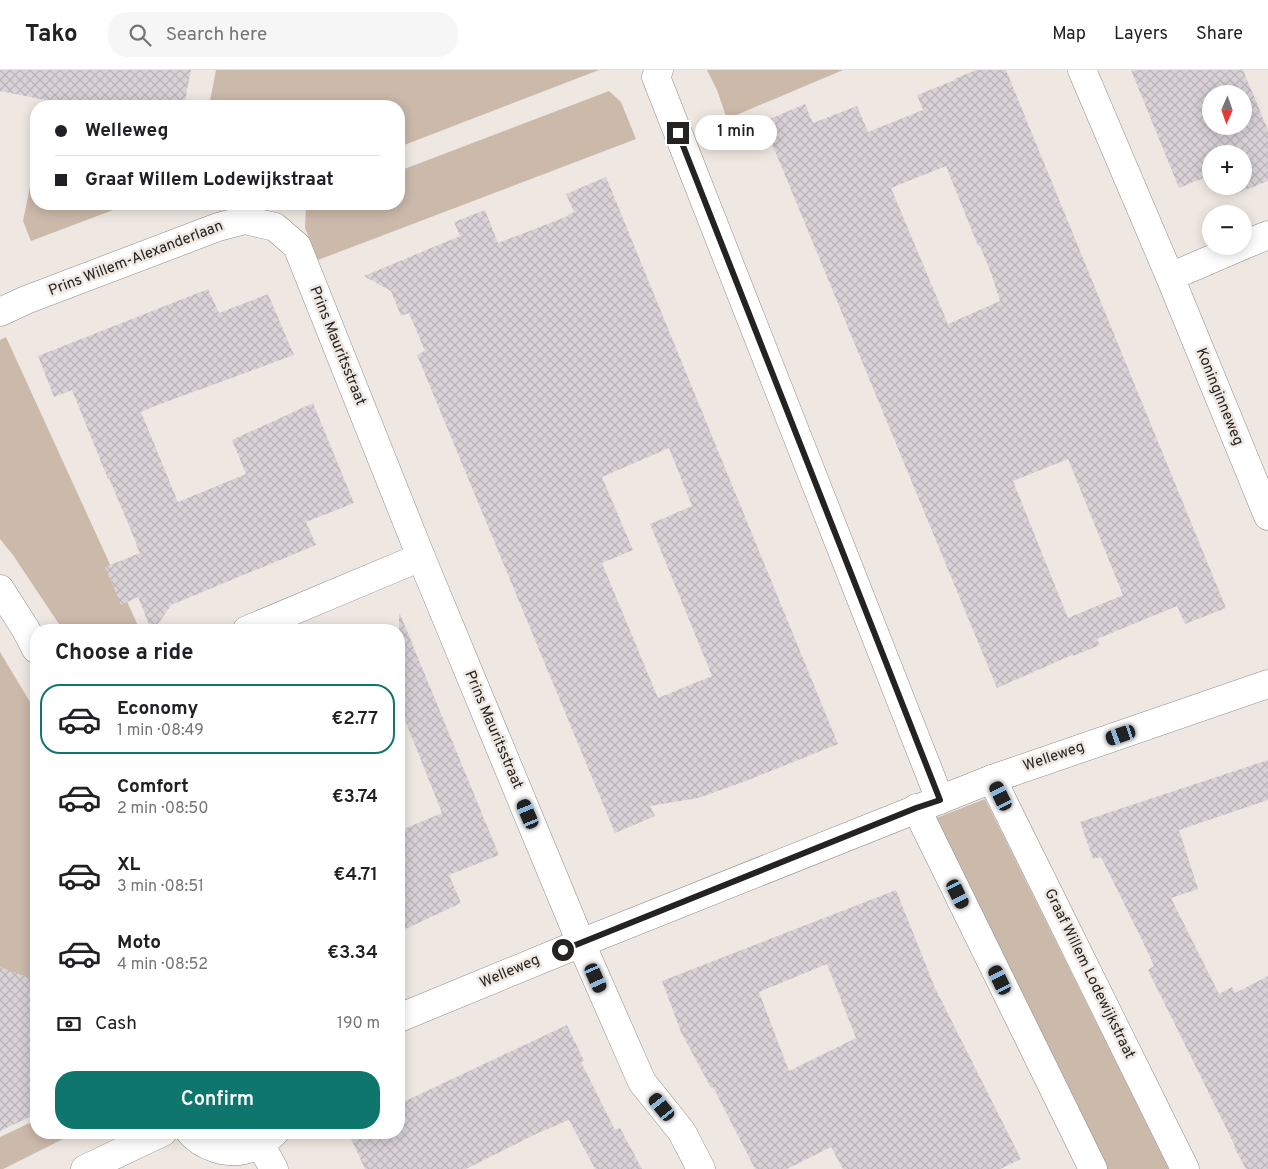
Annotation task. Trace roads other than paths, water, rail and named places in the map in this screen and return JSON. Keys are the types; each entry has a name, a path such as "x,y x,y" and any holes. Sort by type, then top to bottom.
{"street":[{"name":"Koninginneweg","path":"1082,70 1170,277 1268,516"},
{"path":"657,74 928,804 1093,1169"},
{"name":"Prins Willem-Alexanderlaan","path":"0,312 26,300 218,227 245,220 275,227"},
{"name":"Prins Mauritsstraat","path":"275,227 297,246 421,557 581,943 642,1082 682,1132 701,1169"},
{"path":"1252,242 1268,235"},
{"path":"1170,277 1222,255"},
{"path":"261,624 421,557"},
{"path":"0,589 30,638"},
{"name":"Welleweg","path":"405,1016 992,779 1268,684"},
{"name":"Graaf Willem Lodewijkstraat","path":"992,779 1185,1169"},
{"path":"85,1169 148,1139"},
{"path":"197,1139 209,1146 226,1150 244,1150 266,1139"},
{"path":"268,1139 274,1169"}]}
